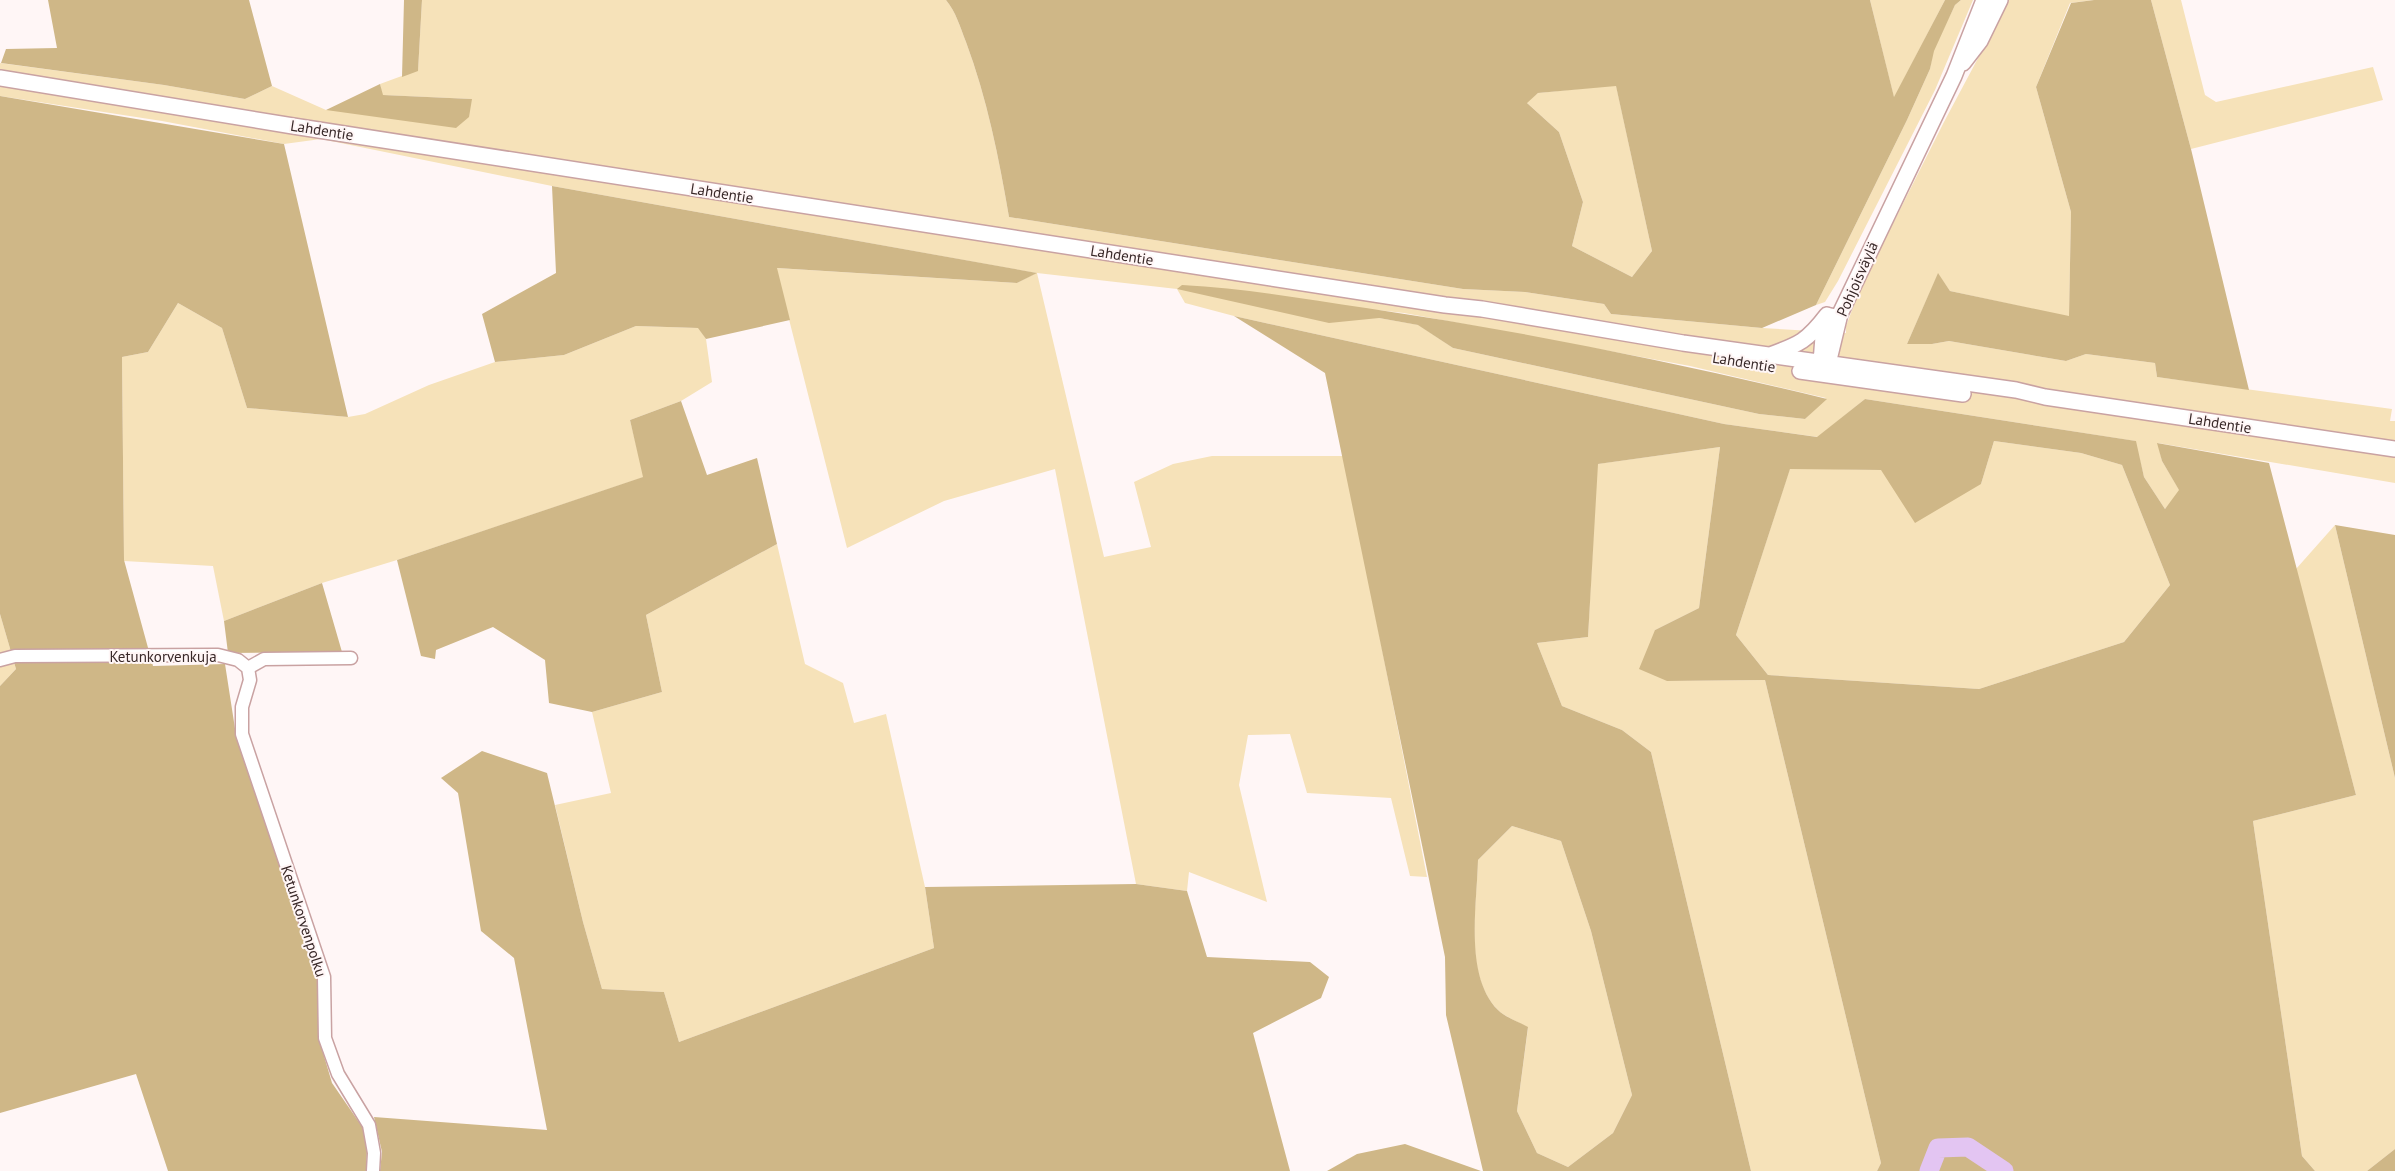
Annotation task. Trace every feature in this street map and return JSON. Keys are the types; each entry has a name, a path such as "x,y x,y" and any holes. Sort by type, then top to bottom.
{"main road":[{"name":"Pohjoisväylä","path":"1824,367 1840,314 1954,76 1984,0"},
{"name":"Pohjoisväylä","path":"1954,76 1980,41 2000,0"},
{"name":"Lahdentie","path":"0,78 293,126 1445,305 1482,309 1824,367"},
{"name":"Pohjoisväylä","path":"1824,367 1823,337 1836,303 1906,173"},
{"name":"Pohjoisväylä","path":"1768,356 1806,340 1836,303"},
{"name":"Lahdentie","path":"1445,305 1482,317 1824,367 2016,390 2395,450"}],"street":[{"name":"Ketunkorvenkuja","path":"0,660 15,656 218,655 238,660 248,668"},
{"path":"248,668 264,659 351,658"},
{"name":"Ketunkorvenpolku","path":"248,668 250,680 242,707 242,734 324,977 326,1038 338,1074 369,1125 374,1153 373,1171"}],"shaded area":[{"path":"48,0 249,0 272,86 245,99 164,85 1,63 6,49 57,48"},
{"path":"404,0 422,0 418,71 402,77"},
{"path":"422,0 946,0 958,20 980,85 997,150 1009,217 1463,289 1525,292 1604,304 1611,314 1762,328 1846,333 1846,326 1860,289 1944,122 2009,0 2094,0 2070,3 2036,87 2071,212 2069,317 1950,291 1938,274 1907,344 1932,344 1949,341 2066,361 2086,354 2155,363 2157,377 2392,409 2390,421 2395,421 2395,483 2158,443 2162,461 2180,491 2165,509 2144,477 2135,441 1865,399 1818,437 1724,424 1234,316 1185,303 1177,289 1037,273 1104,557 1151,547 1134,482 1173,464 1212,456 1344,456 1427,877 1410,876 1391,798 1307,793 1290,734 1248,735 1239,785 1267,902 1189,872 1187,891 1136,884 1055,469 944,501 847,548 776,268 1017,283 1036,273 552,186 321,139 284,144 162,121 0,96 0,63 164,85 245,99 272,86 326,110 472,99 382,95 380,84 418,70","holes":["1377,310 1404,313 1690,366 1826,398 1805,419 1759,414 1453,348 1419,325 1379,318"]},
{"path":"946,0 1870,0 1894,97 1945,0 1961,0 1955,5 1934,51 1930,69 1907,120 1816,305 1762,328 1611,314 1604,304 1525,292 1463,289 1009,217 997,150 986,106 960,25","holes":["1616,86 1652,251 1632,277 1572,246 1583,202 1559,132 1527,103 1538,93"]},
{"path":"1870,0 1945,0 1894,98"},
{"path":"1961,0 1973,0 1935,90 1838,281 1825,302 1816,305 1907,120 1930,69 1933,51 1955,5"},
{"path":"2094,0 2151,0 2191,149 2249,390 2157,377 2155,363 2086,354 2066,361 1949,341 1932,344 1907,344 1938,273 1950,291 2069,316 2071,212 2036,87 2071,3"},
{"path":"2151,0 2181,0 2205,95 2216,102 2373,67 2383,100 2191,149"},
{"path":"380,84 383,95 472,99 469,117 456,128 326,110"},
{"path":"1616,85 1652,251 1632,277 1572,246 1583,202 1559,132 1526,102 1538,93"},
{"path":"0,96 284,144 348,417 247,408 222,328 178,303 148,352 122,357 124,560 153,666 225,664 236,735 318,980 319,1039 332,1083 363,1128 367,1151 366,1171 168,1171 136,1074 0,1113 0,686 16,669 0,614"},
{"path":"552,186 1037,273 1017,283 777,268 790,320 706,339 698,328 636,326 564,355 495,362 482,314 556,273"},
{"path":"1182,285 1274,294 1540,337 1713,372 1827,399 1805,419 1759,414 1453,348 1418,325 1379,318 1329,323 1177,289"},
{"path":"178,303 222,328 247,408 348,417 365,414 429,385 495,362 564,355 636,326 699,328 706,339 712,382 681,401 630,420 644,477 397,560 322,583 224,621 213,566 124,561 122,357 148,352"},
{"path":"1234,316 1724,424 1817,437 1865,399 2136,441 2144,477 2165,509 2179,490 2162,461 2157,443 2269,463 2356,795 2253,821 2302,1156 2315,1171 1877,1171 1881,1163 1765,680 1667,681 1639,669 1655,630 1699,608 1720,447 1598,464 1588,637 1537,643 1562,706 1622,730 1651,752 1751,1171 1483,1171 1446,1015 1445,957 1325,373","holes":["1994,441 2081,453 2122,465 2170,585 2124,642 1979,689 1768,675 1736,635 1790,469 1881,470 1915,523 1981,484","1512,826 1561,841 1591,931 1632,1095 1613,1133 1568,1167 1537,1153 1517,1111 1528,1027 1501,1013 1487,996 1480,979 1476,959 1475,918 1478,860"]},
{"path":"681,401 707,475 757,458 777,544 646,615 662,692 592,712 549,703 545,660 493,627 436,650 435,659 421,656 397,560 643,477 630,420"},
{"path":"1994,441 2081,453 2122,465 2170,585 2124,642 1979,689 1768,675 1736,635 1790,468 1881,470 1981,484"},
{"path":"1720,447 1699,608 1655,630 1667,681 1765,680 1881,1163 1877,1171 1751,1171 1651,752 1622,730 1562,706 1537,643 1588,637 1597,464"},
{"path":"2335,525 2395,778 2395,1149 2367,1171 2315,1171 2302,1156 2253,821 2356,795 2296,569"},
{"path":"2335,525 2395,535 2395,778"},
{"path":"777,544 805,664 843,683 854,723 886,714 925,887 934,948 679,1042 664,992 602,989 583,922 555,805 611,793 592,712 662,692 646,615"},
{"path":"322,583 342,652 228,653 224,621"},
{"path":"0,614 16,669 0,686"},
{"path":"482,751 547,773 583,922 602,989 664,992 679,1042 934,948 925,887 1136,884 1187,891 1207,957 1310,962 1329,977 1321,998 1253,1033 1290,1171 380,1171 382,1152 374,1117 547,1130 514,958 481,931 458,793 441,778"},
{"path":"1512,826 1561,841 1591,931 1632,1095 1613,1133 1568,1167 1537,1153 1517,1111 1528,1028 1501,1013 1487,996 1480,979 1476,959 1474,939 1478,860"},
{"path":"1405,1144 1481,1171 1327,1171 1357,1154"},
{"path":"2395,1149 2395,1171 2367,1171"}],"waterway":[{"path":"1929,1171 1938,1148 1968,1147 2004,1171"}]}
